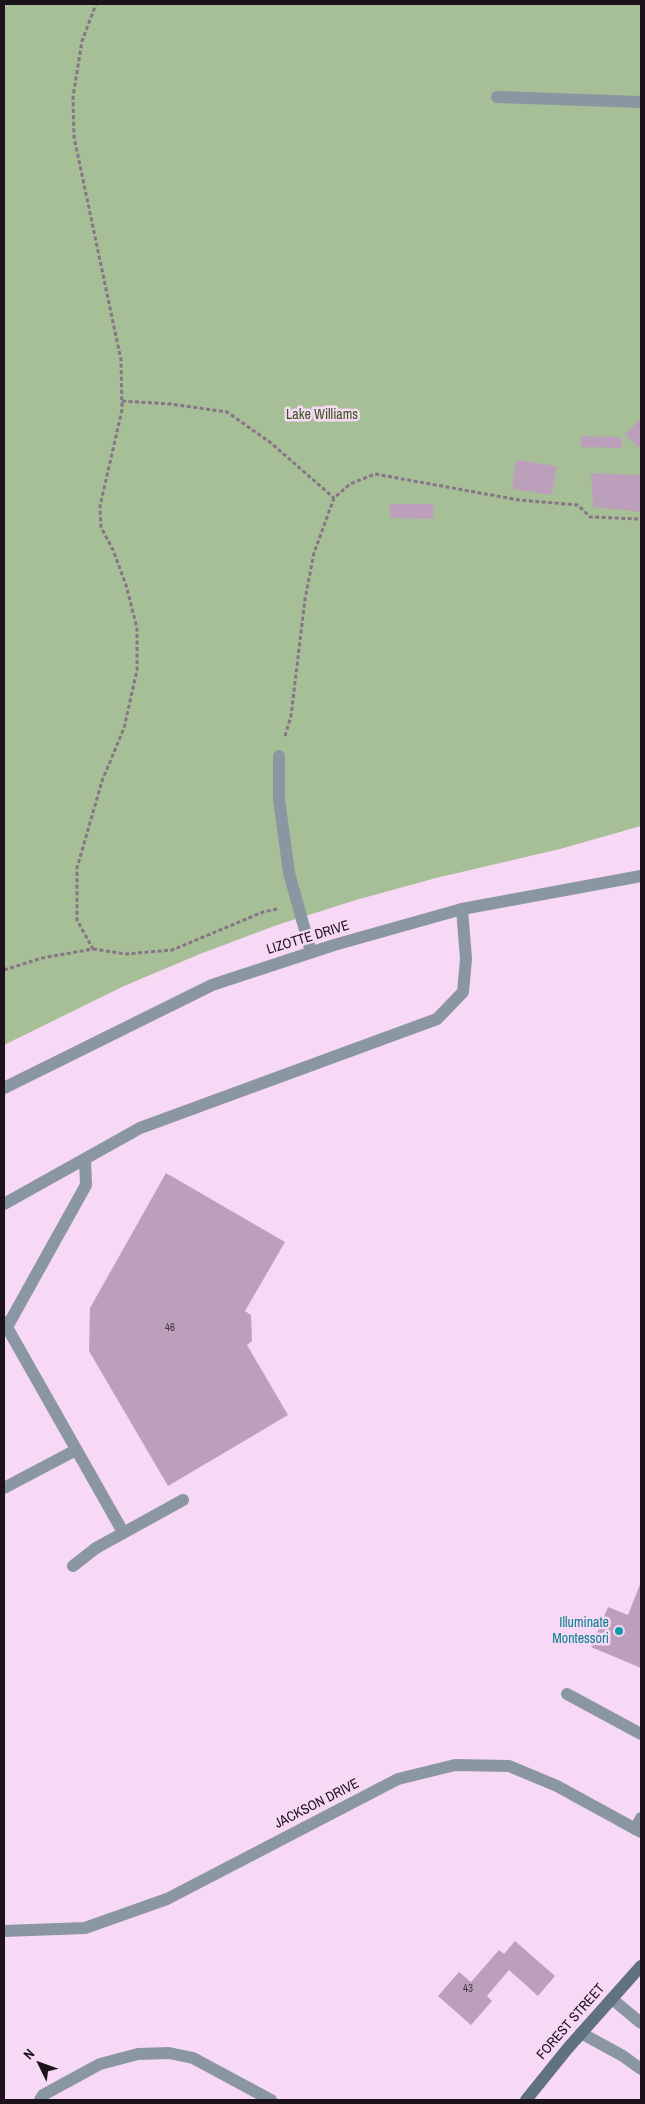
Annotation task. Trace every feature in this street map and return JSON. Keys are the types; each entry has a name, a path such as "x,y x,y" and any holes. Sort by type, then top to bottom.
{"main road":[{"name":"FOREST STREET","path":"526,2100 581,2033 641,1966"}],"street":[{"path":"497,97 641,102"},
{"path":"279,756 279,799 288,873 311,952"},
{"name":"LIZOTTE DRIVE","path":"4,1088 212,985 311,952 462,909 641,876"},
{"path":"4,1204 140,1128 437,1019 463,992 466,959 462,909"},
{"path":"85,1159 86,1185 5,1325 123,1532"},
{"path":"4,1488 76,1450"},
{"path":"73,1566 96,1548 183,1500"},
{"path":"567,1694 641,1734"},
{"name":"JACKSON DRIVE","path":"4,1931 85,1928 167,1899 398,1779 455,1765 509,1766 557,1786 639,1826"},
{"path":"612,1999 641,2024"},
{"path":"581,2033 623,2056 641,2069"},
{"path":"40,2100 43,2095 100,2064 138,2054 169,2053 193,2058 272,2100"}],"path":[{"path":"93,949 76,920 77,868 102,781 124,728 137,670 137,628 126,585 114,550 101,527 100,506 122,410 122,360 74,137 75,88 82,41 96,4"},
{"path":"122,401 171,404 227,412 271,443 334,498"},
{"path":"279,756 291,716 305,599 314,553 334,498 350,484 375,474 519,500 578,505 590,517 641,519"},
{"path":"4,970 42,958 93,949 126,954 172,950 263,912 297,904"}],"green space":[{"name":"Lake Williams","path":"4,4 641,4 641,826 560,849 436,878 356,900 277,925 200,954 124,986 4,1045"}],"building":[{"path":"641,418 641,445 639,448 625,435"},
{"path":"581,436 622,437 622,448 581,447"},
{"path":"516,460 557,466 552,495 512,489"},
{"path":"591,473 641,475 641,512 593,507"},
{"path":"390,504 434,504 433,519 390,518"},
{"path":"166,1173 285,1242 245,1311 251,1315 252,1341 247,1345 288,1415 168,1486 89,1351 90,1308"},
{"name":"Illuminate Montessori","path":"641,1582 641,1668 591,1647 608,1607 628,1615"},
{"path":"515,1941 555,1976 538,1996 509,1970 487,1996 492,2001 471,2025 438,1996 459,1972 471,1982 499,1950 504,1954"}],"place":[{"name":"Illuminate Montessori","path":"619,1631"}]}
